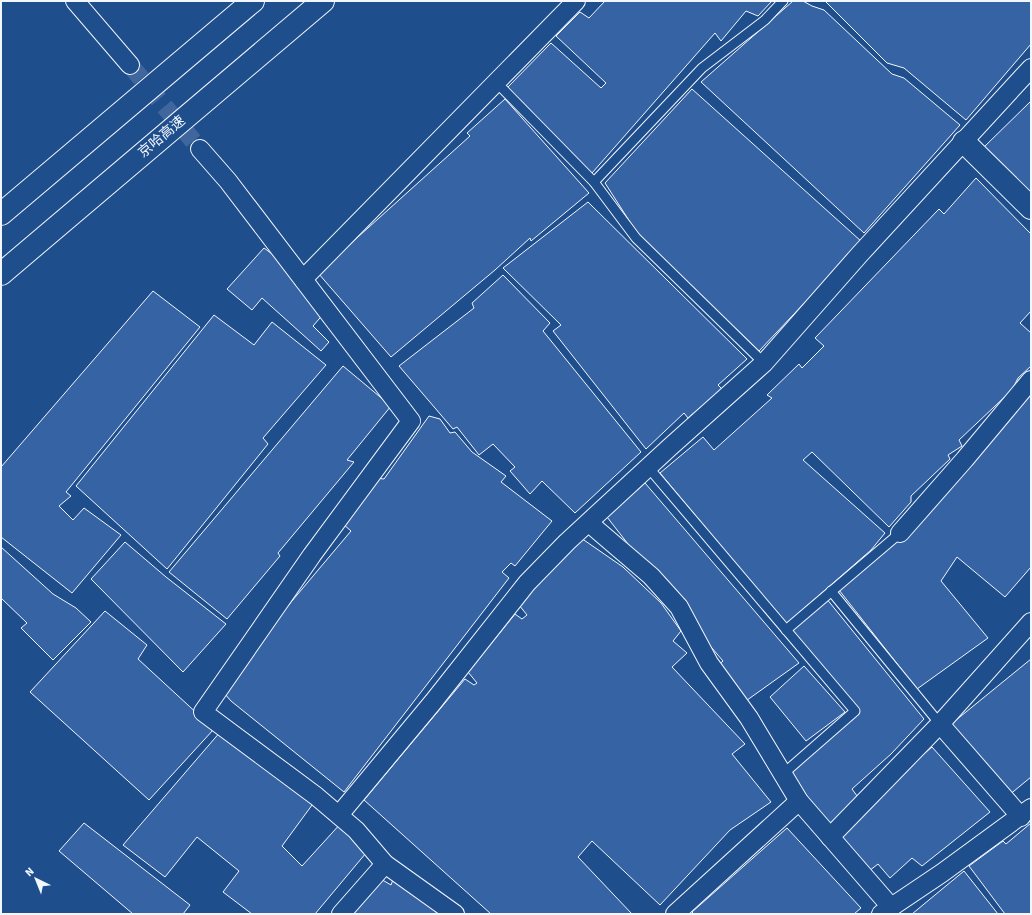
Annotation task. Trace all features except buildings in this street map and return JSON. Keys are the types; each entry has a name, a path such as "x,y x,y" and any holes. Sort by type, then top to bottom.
{"main road":[{"path":"1,214 253,1"},
{"name":"京哈高速","path":"1,274 323,1"},
{"path":"964,142 1031,208"}],"street":[{"path":"75,1 130,65"},
{"path":"303,279 576,1"},
{"path":"339,815 433,702 527,583 567,542 764,363 860,254 1031,68"},
{"path":"200,149 228,181 411,421 312,555 203,712 316,796 356,830 385,864 455,914"},
{"path":"900,533 965,459 1031,380"},
{"path":"589,523 650,576 679,607 709,663 749,718 799,800 830,837 886,911 1026,812 940,724"},
{"path":"830,837 940,724 1031,622"},
{"path":"683,912 799,800"},
{"path":"341,914 385,864"}],"lane":[{"path":"594,182 702,68 765,20 783,1"},
{"path":"496,82 594,182 636,238 764,363"},
{"path":"648,467 855,711 783,774"},
{"path":"786,630 831,590 900,533"},
{"path":"831,590 940,724"}],"tunnel":[{"path":"130,65 200,149"}]}
